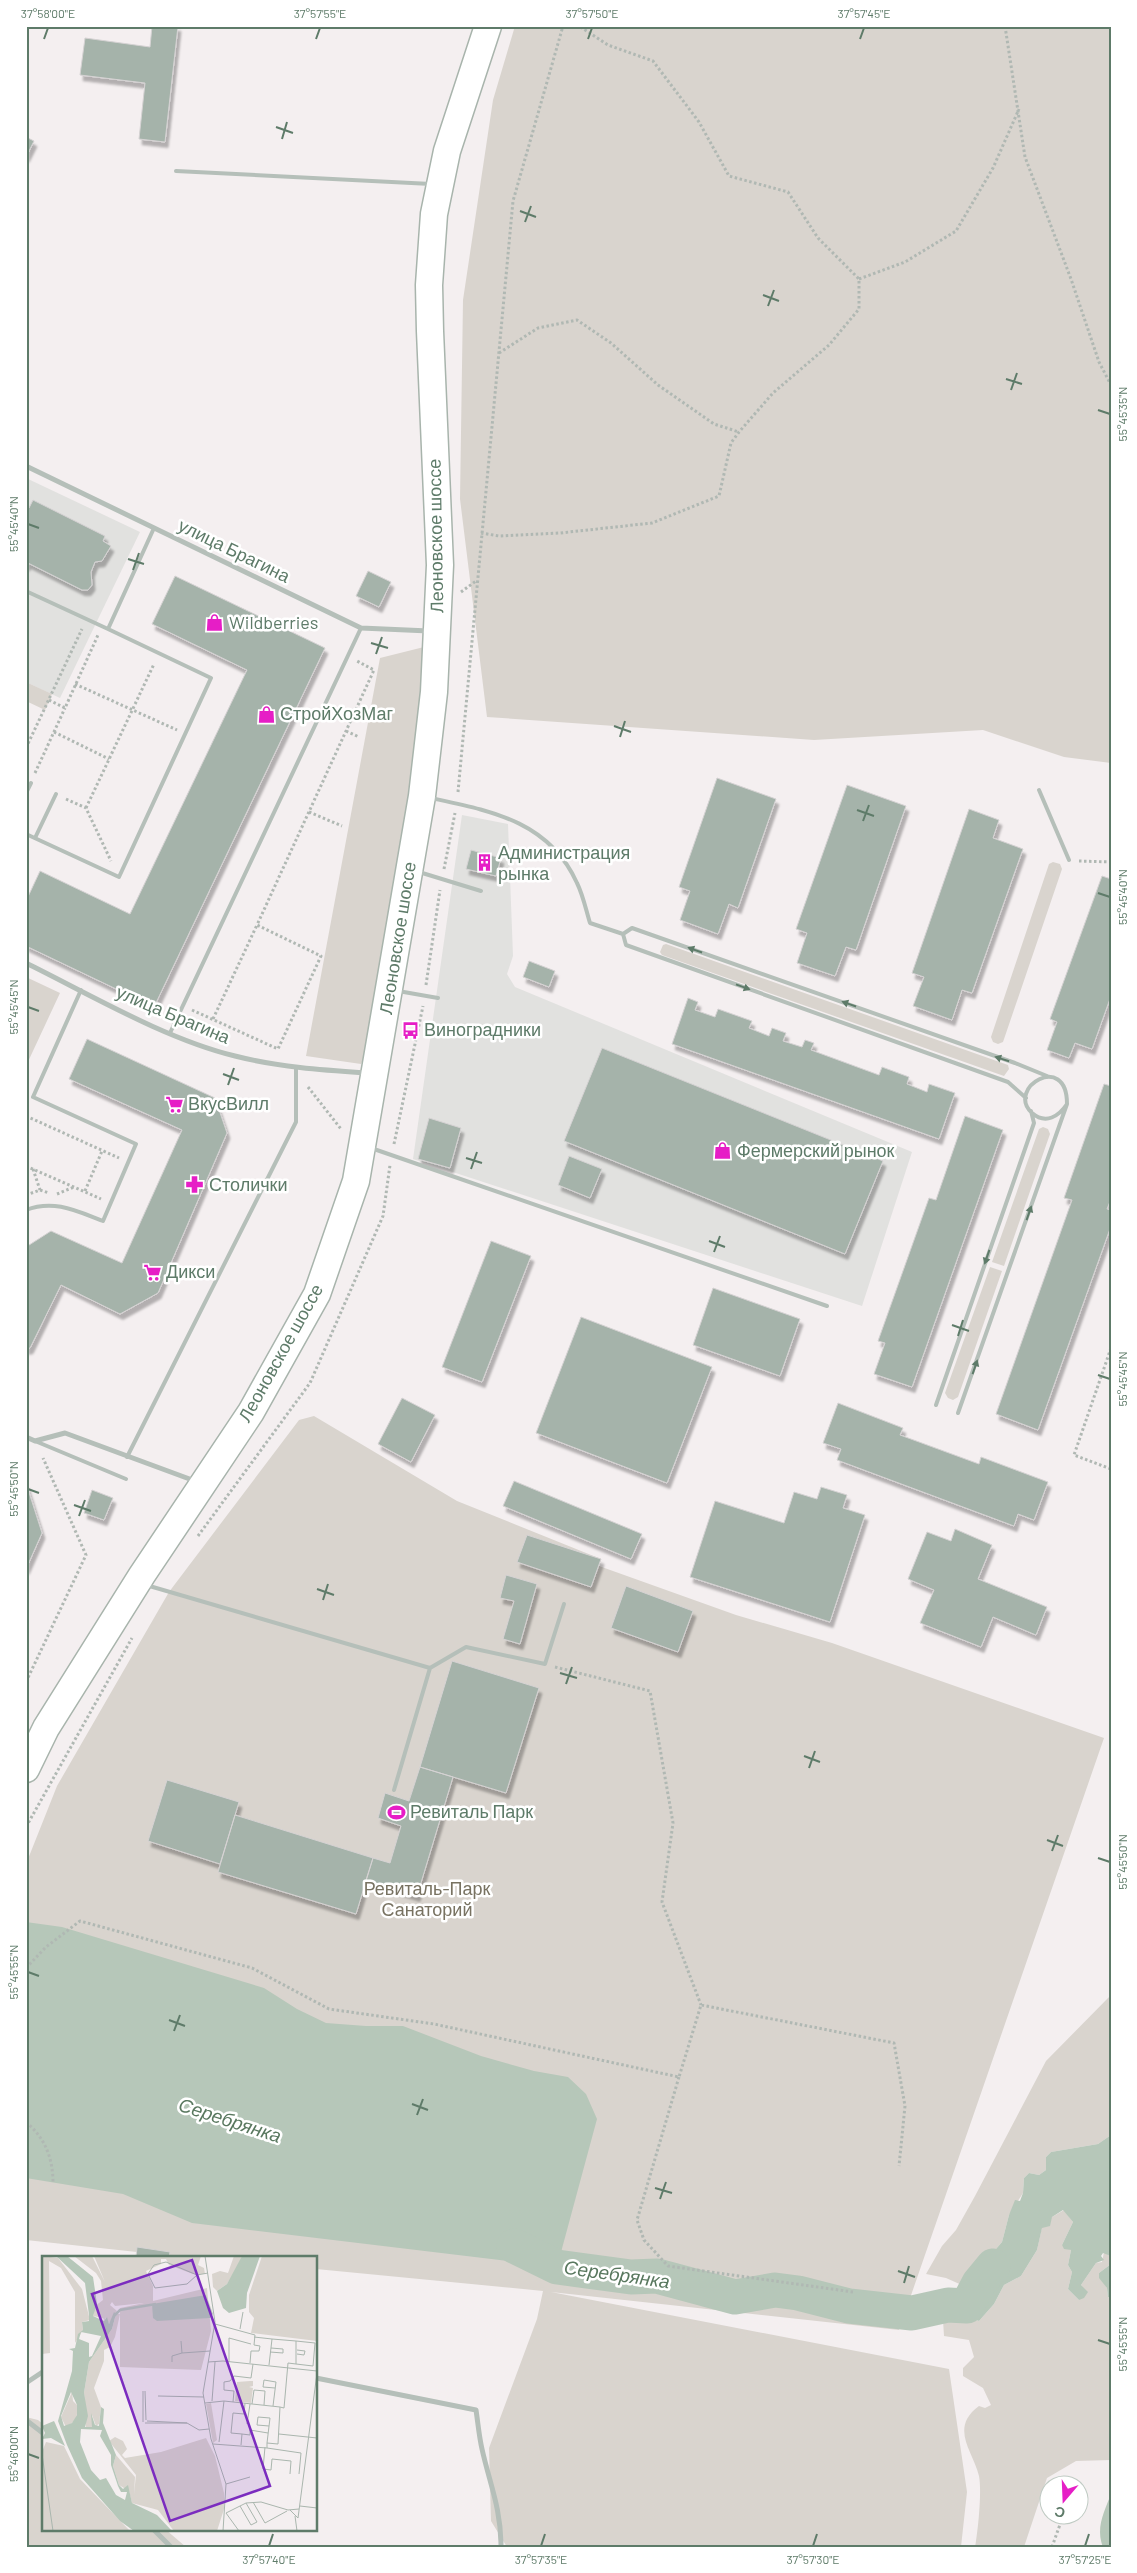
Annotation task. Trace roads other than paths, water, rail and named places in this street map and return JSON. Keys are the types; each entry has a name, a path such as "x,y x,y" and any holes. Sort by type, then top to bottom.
{"main road":[{"name":"Леоновское шоссе","path":"26,1769 46,1728 202,1484 251,1412 317,1294 356,1181 353,1138 376,1074 422,796 434,692 440,565 429,285 434,214 439,184 457,115 488,26"}],"street":[{"name":"улица Брагина","path":"26,466 361,628 437,632"},
{"name":"улица Брагина","path":"26,963 170,1033 233,1056 296,1070 376,1074"},
{"path":"26,1437 35,1441 65,1433 202,1484"},
{"path":"26,2383 42,2372"},
{"path":"318,2378 476,2410 482,2449 494,2489 500,2518 501,2547"},
{"path":"26,2420 42,2432"},
{"path":"154,2530 171,2547"}],"lane":[{"path":"176,171 439,184"},
{"path":"108,629 154,528"},
{"path":"26,596 28,592 211,678 119,877 26,834"},
{"path":"170,1033 361,628"},
{"path":"26,793 31,782"},
{"path":"1039,790 1069,860"},
{"path":"35,838 56,794"},
{"path":"422,796 491,811 525,825 556,850 577,882 590,923 623,934"},
{"path":"410,870 481,891"},
{"path":"623,934 632,928 1015,1063 1059,1080 1067,1091 1067,1104 958,1413"},
{"path":"623,934 626,946 1008,1082 1026,1098 1034,1123 936,1404"},
{"path":"26,1210 47,1204 57,1205 103,1222 136,1144 33,1097 81,990"},
{"path":"390,990 438,998"},
{"path":"127,1456 296,1122 296,1070"},
{"path":"1026,1098 1032,1083 1036,1079 1047,1076"},
{"path":"1031,1112 1039,1117 1050,1118 1060,1114 1067,1104"},
{"path":"353,1138 827,1306"},
{"path":"35,1441 126,1479"},
{"path":"138,1583 430,1668"},
{"path":"394,1790 430,1668 466,1647 545,1664 564,1604"}],"water":[{"path":"26,1922 62,1927 264,1988 297,2009 326,2023 403,2026 481,2056 534,2071 568,2077 586,2094 597,2119 557,2267 192,2223 123,2194 26,2178"},
{"path":"1111,2135 1111,2256 1103,2253 1101,2256 1104,2260 1096,2263 1081,2285 1088,2292 1084,2298 1079,2300 1068,2289 1072,2272 1068,2265 1071,2250 1064,2249 1062,2245 1073,2222 1063,2210 1052,2217 1050,2226 1042,2228 1037,2250 1021,2276 1004,2285 994,2304 979,2321 965,2316 966,2299 964,2286 1002,2242 1015,2200 1020,2201 1023,2193 1024,2178 1029,2173 1039,2175 1046,2170 1046,2157 1051,2152 1098,2144"},
{"path":"1111,2264 1111,2298 1108,2297 1107,2288 1099,2278 1099,2273"},
{"path":"1111,2494 1111,2547 1103,2547 1100,2526"}],"waterway":[{"name":"Серебрянка","path":"514,2246 557,2267 631,2277 657,2276 735,2297 775,2290 798,2293 849,2306 912,2313 948,2305 967,2306 979,2283 993,2266"}],"place":[{"name":"Wildberries","path":"215,623"},
{"name":"СтройХозМаг","path":"266,714"},
{"name":"Администрация рынка","path":"484,863"},
{"name":"Виноградники","path":"410,1030"},
{"name":"ВкусВилл","path":"174,1104"},
{"name":"Фермерский рынок","path":"723,1151"},
{"name":"Столички","path":"195,1185"},
{"name":"Дикси","path":"152,1272"},
{"name":"Ревиталь Парк","path":"396,1812"}],"park label":[{"name":"Ревиталь-Парк Санаторий","path":"427,1899"}]}
